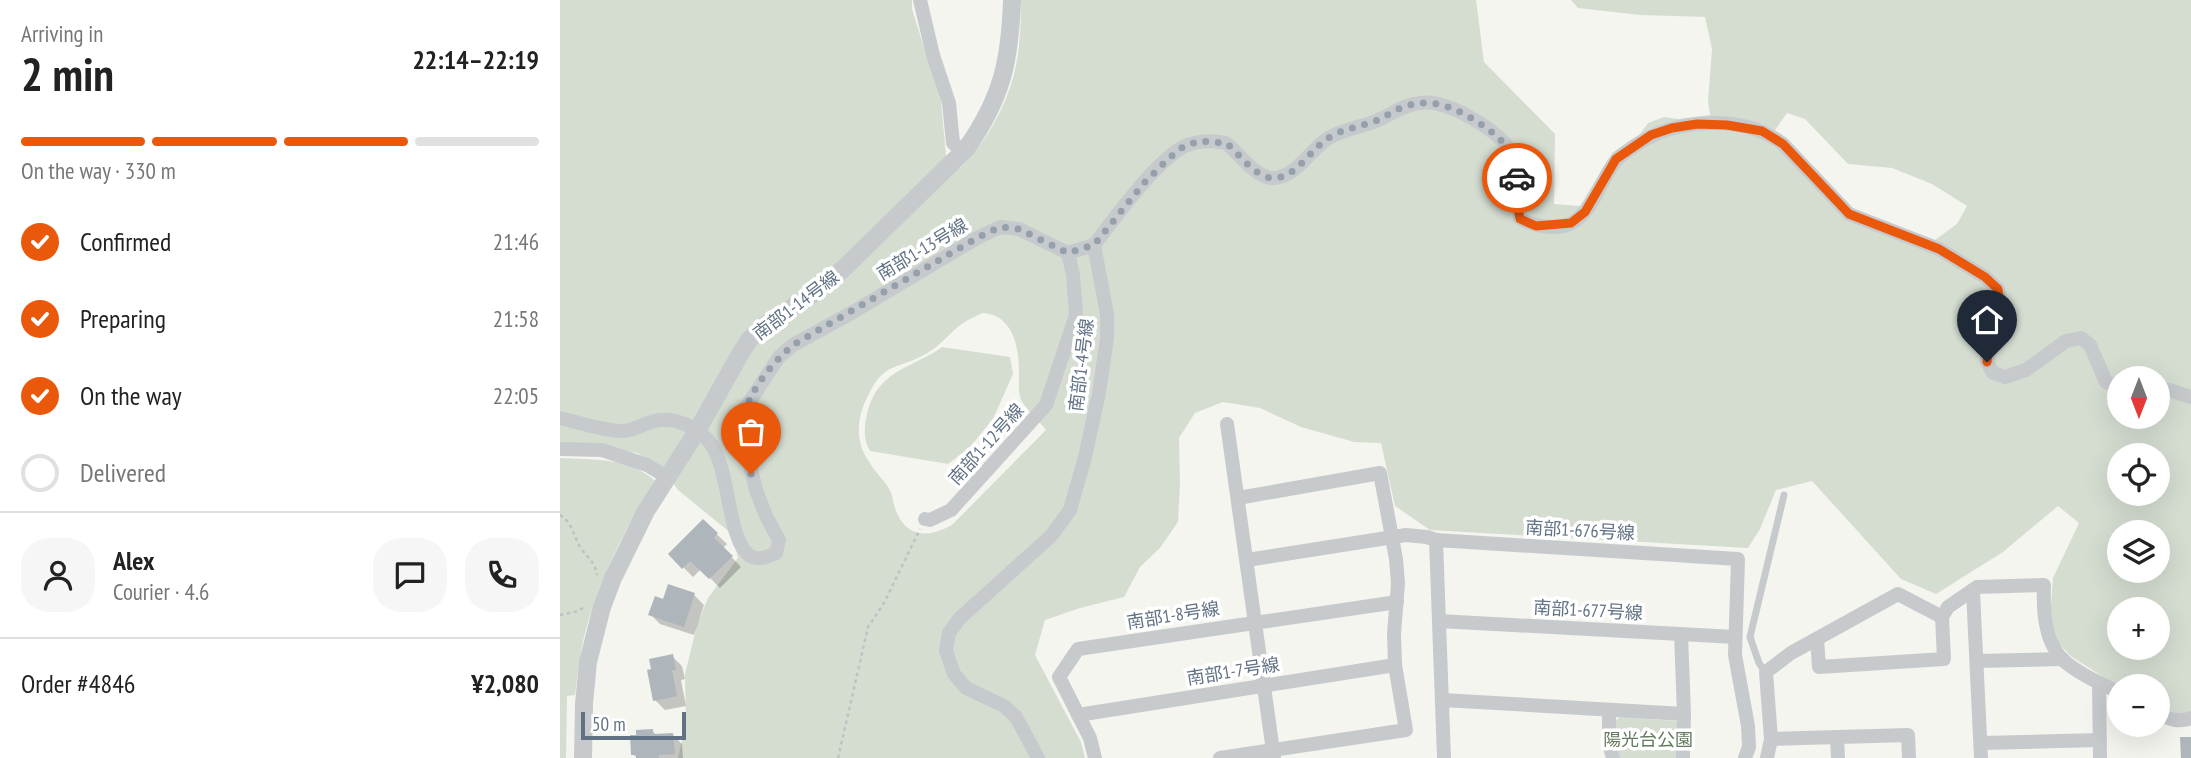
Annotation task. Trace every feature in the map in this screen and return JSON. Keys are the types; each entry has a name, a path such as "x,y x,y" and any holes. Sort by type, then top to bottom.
{"street":[{"path":"920,0 933,55 949,103 953,144 964,152"},
{"name":"南部1-14号線","path":"583,758 585,683 594,637 602,607 628,544 749,340 765,325 813,295 842,270 964,152 981,127 1002,81 1010,40 1012,0"},
{"path":"1068,253 1094,245 1168,159 1183,147 1199,141 1226,143 1256,172 1268,178 1278,178 1293,170 1324,141 1345,129 1378,120 1400,108 1420,103 1438,103 1465,114 1489,130 1511,151 1518,167 1520,219 1536,226 1545,226 1571,223 1585,212 1616,159 1651,135 1697,124 1727,125 1762,131 1783,144 1849,214 1939,249 1985,277 1998,289 2000,309 1987,362 1993,373 2005,377 2026,370 2066,341 2081,338 2090,345 2107,382"},
{"name":"南部1-13号線","path":"697,431 710,442 722,467 741,544 751,556 763,559 776,553 779,540 756,490 742,431 744,410 779,357 793,345 1000,227 1019,229 1068,253"},
{"name":"南部1-4号線","path":"1038,758 1016,718 1004,706 966,688 954,674 946,651 949,633 960,618 1051,536 1070,510 1078,487 1099,393 1107,338 1107,314 1094,245"},
{"name":"南部1-12号線","path":"925,519 930,520 951,510 1046,405 1076,315 1073,275 1068,253"},
{"path":"2170,390 2191,397"},
{"path":"560,418 624,431 660,420 679,422 697,431"},
{"path":"1227,424 1274,754"},
{"path":"560,449 602,450 647,465 667,477"},
{"path":"1220,758 1274,754 1406,730 1395,665 1394,634 1398,583 1380,473 1238,498"},
{"path":"1247,560 1406,535 1436,540 1444,758"},
{"name":"南部1-676号線","path":"1436,540 1738,559 1735,655 1748,726 1749,747 1745,758"},
{"path":"1817,639 1819,667 1944,659 1942,617 1948,607 1978,587 2044,585 2044,616 2054,646 2063,659 2107,686"},
{"path":"1973,591 1981,758"},
{"path":"1767,758 1771,739 1766,672 1791,653 1898,594 1942,617"},
{"name":"南部1-8号線","path":"1095,758 1090,738 1059,677 1078,649 1396,602"},
{"name":"南部1-677号線","path":"1439,621 1735,636"},
{"path":"1681,634 1683,758"},
{"path":"1977,661 2063,659"},
{"name":"南部1-7号線","path":"1078,715 1395,665"},
{"path":"2099,682 2100,758"},
{"path":"1442,700 1684,714"},
{"path":"1609,710 1609,744 1613,758"},
{"path":"2170,719 2184,722 2191,718"},
{"path":"1771,739 1908,735 1909,758"},
{"path":"1837,737 1838,758"},
{"path":"1981,743 2099,740"}],"lane":[{"path":"1766,672 1751,646 1750,636 1784,495"}],"path":[{"path":"560,515 567,519 582,550 596,567 598,581"},
{"path":"838,758 868,627 884,603 925,519"},
{"path":"560,615 578,611 592,598"}],"green space":[{"path":"560,0 912,0 912,9 941,102 946,155 960,168 987,135 1007,97 1018,53 1021,0 1476,0 1484,62 1555,134 1554,204 1580,206 1612,153 1640,134 1648,123 1664,117 1678,119 1710,115 1708,101 1712,49 1705,17 1640,15 1578,8 1571,0 2191,0 2191,711 2170,712 2170,674 2107,674 2107,679 2072,657 2059,644 2050,617 2053,578 2079,523 2058,506 2003,552 1936,594 1901,579 1812,481 1776,490 1760,529 1748,548 1430,530 1395,506 1381,443 1354,442 1301,427 1260,408 1223,402 1195,413 1179,438 1178,522 1160,548 1140,567 1124,597 1045,620 1035,655 1081,742 1085,758 678,758 686,723 685,674 697,625 708,598 738,558 732,534 678,490 660,465 637,453 560,445","holes":["1787,113 1805,119 1848,164 1892,168 1932,184 1967,206 1957,224 1935,240 1854,210 1775,130","983,313 993,315 1008,326 1018,353 1021,400 1046,430 952,525 935,532 912,531 901,520 890,490 863,451 859,434 860,416 871,390 882,375 928,353 963,323"]},
{"path":"942,347 1010,357 1013,374 993,419 969,448 948,464 870,451 865,437 865,424 872,399 879,388 897,372"},
{"path":"560,458 610,461 634,468 655,481 620,542 593,606 581,651 575,695 567,696 566,758 560,758"},
{"name":"陽光台公園","path":"1620,717 1676,721 1680,725 1677,758 1619,758 1616,753 1615,721"}],"building":[{"path":"703,519 718,533 714,538 733,556 709,579 690,561 682,569 668,554"},
{"path":"668,584 695,593 684,627 648,615 655,596 663,599"},
{"path":"673,654 676,670 672,670 677,696 653,701 647,670 651,669 649,659"},
{"path":"653,729 653,734 673,733 675,754 659,755 659,758 636,758 636,755 631,755 630,735 636,735 636,730"},
{"path":"2180,737 2191,737 2191,758 2181,758"}],"way so far":[{"path":"751,474 742,431 744,410 766,374 793,345 1000,227 1019,229 1068,253 1094,245 1144,183 1183,147 1199,141 1226,143 1256,172 1268,178 1278,178 1293,170 1324,141 1345,129 1378,120 1400,108 1420,103 1438,103 1465,114 1489,130 1511,151 1518,167 1517,178"}],"route":[{"path":"1517,178 1520,219 1536,226 1571,223 1585,212 1616,159 1651,135 1697,124 1727,125 1762,131 1783,144 1849,214 1939,249 1985,277 1998,289 2000,309 1987,362"}]}
